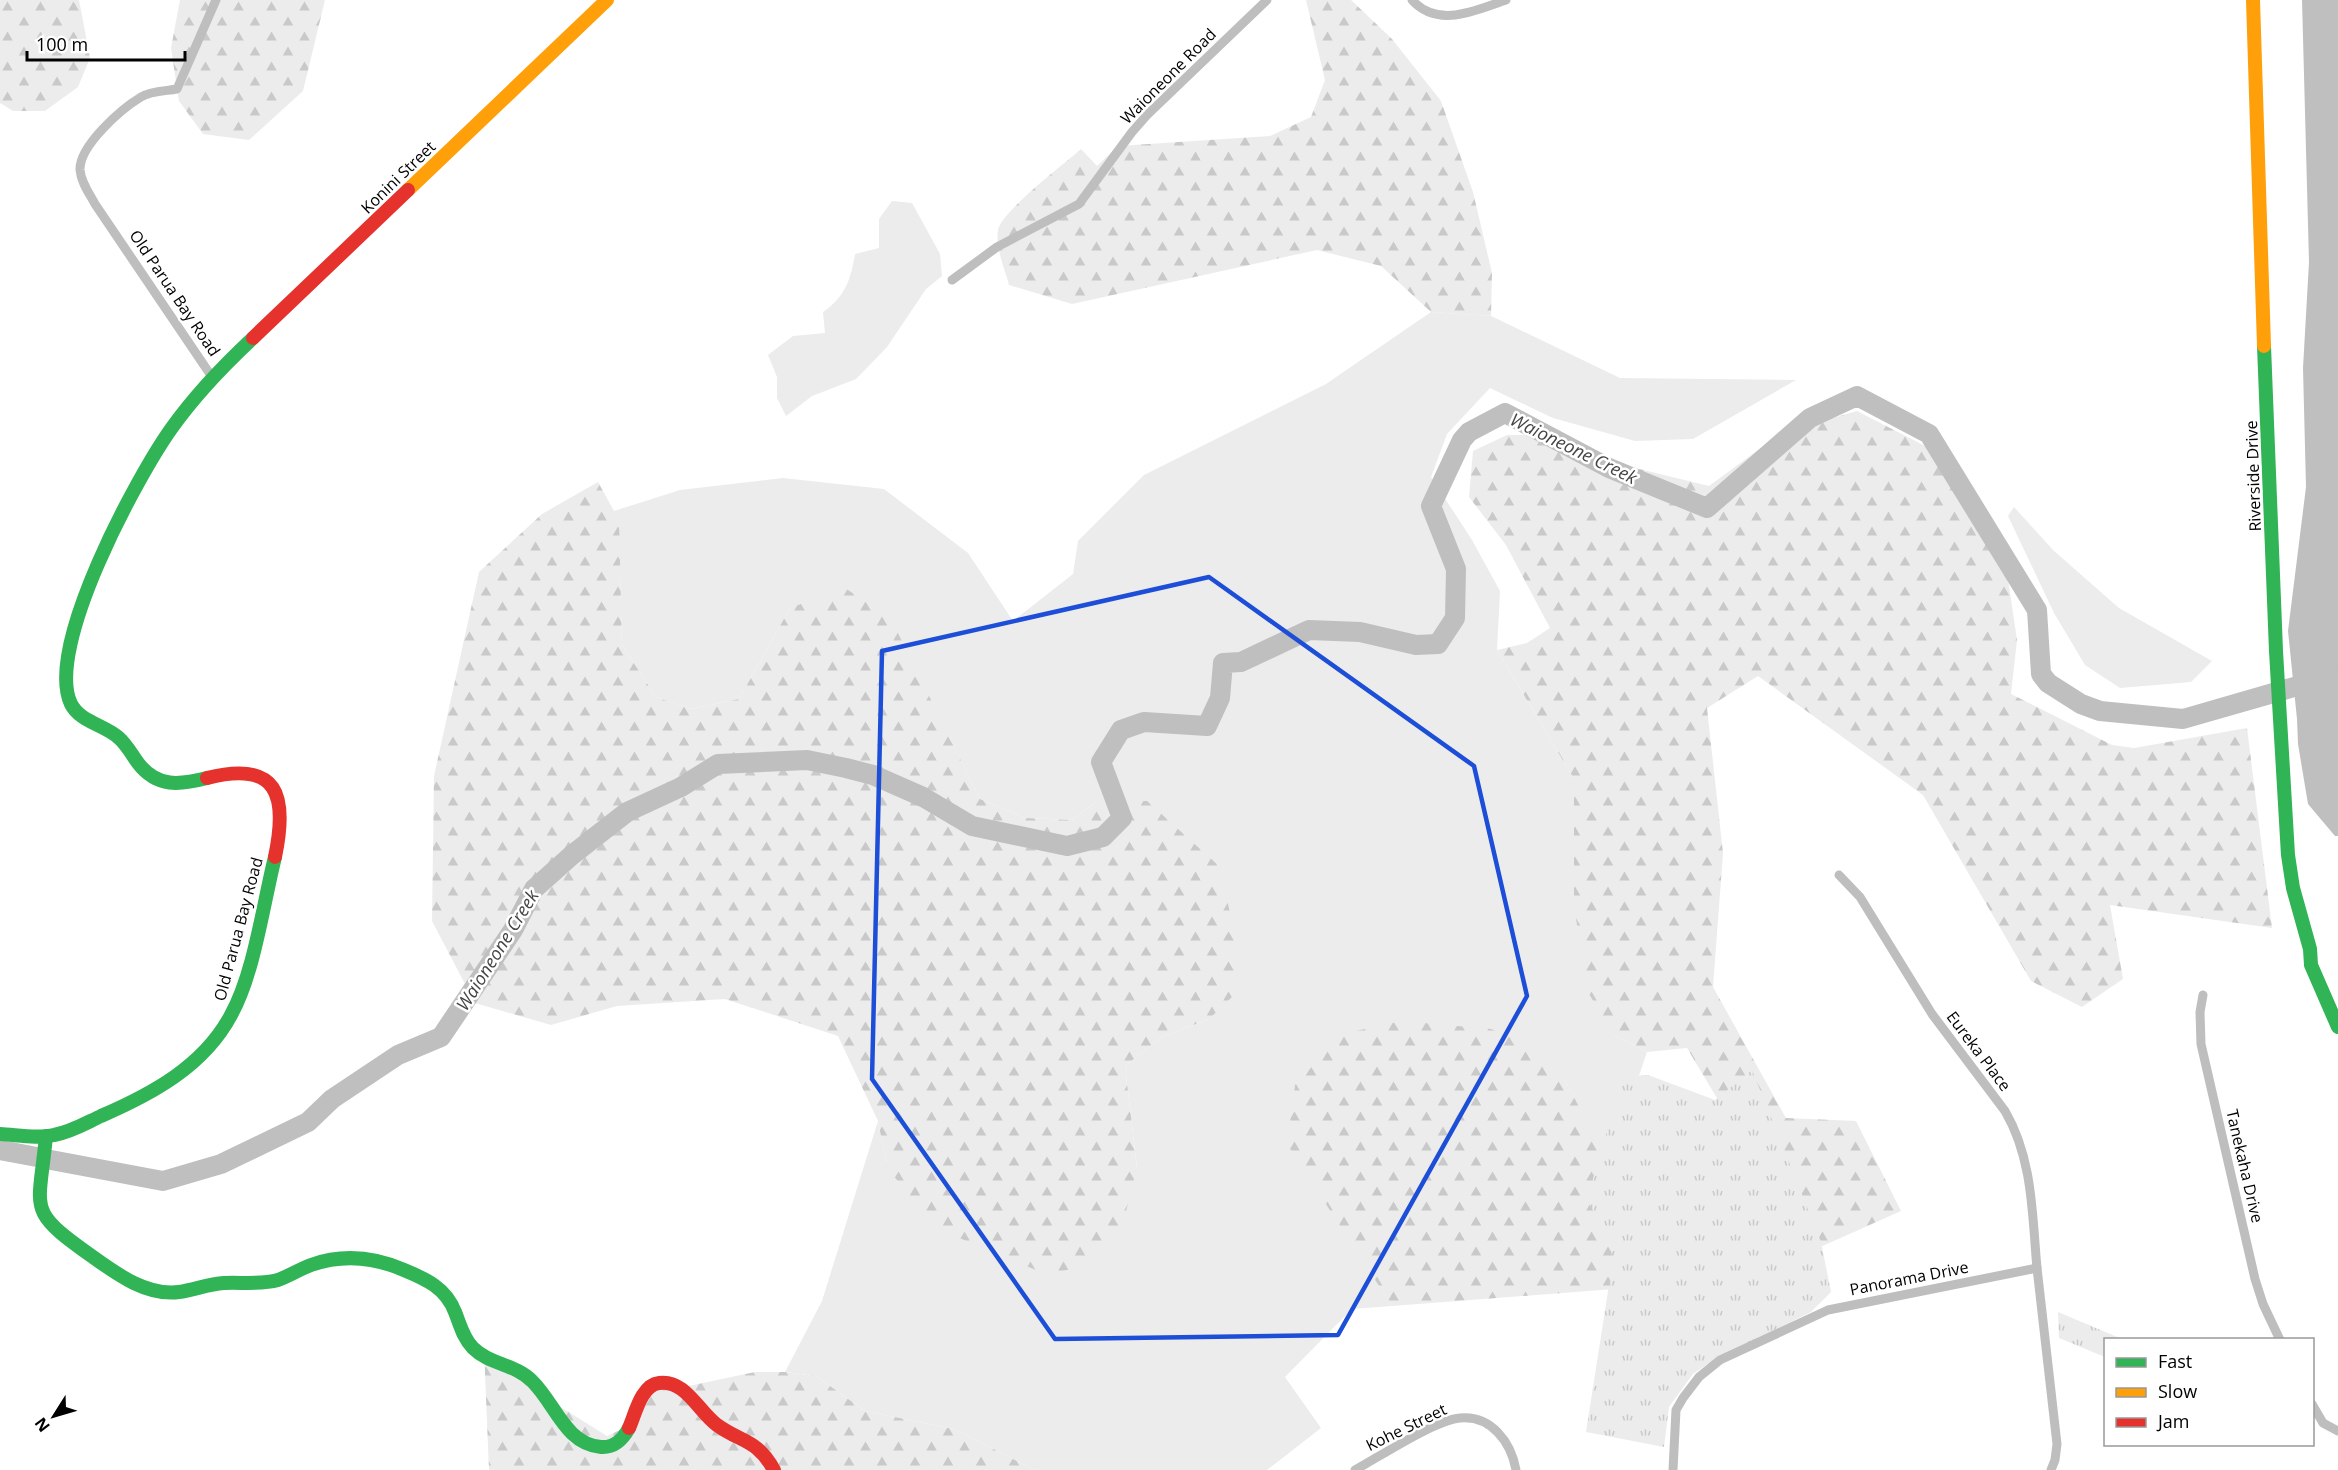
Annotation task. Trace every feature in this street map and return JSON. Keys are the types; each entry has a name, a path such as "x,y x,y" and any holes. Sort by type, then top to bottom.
{"street":[{"name":"Old Parua Bay Road","path":"45,1136 68,1131 168,1083 215,1039 232,1013 238,998 280,826 280,809 275,792 266,781 251,772 236,772 182,783 160,782 147,773 117,736 77,712 69,700 65,684 68,649 77,619 103,556 159,448 212,377 84,185 80,169 83,154 93,138 142,95 177,89 216,0"},
{"name":"Konini Street","path":"212,377 607,0"},
{"name":"Waioneone Road","path":"952,280 997,247 1079,204 1147,115 1267,0"},
{"path":"1412,0 1424,11 1443,16 1455,15 1506,0"},
{"name":"Riverside Drive","path":"2253,0 2258,187 2279,706 2288,855 2293,888 2310,949 2311,965 2338,1027"},
{"name":"Eureka Place","path":"1839,875 1860,897 1921,999 2006,1111 2013,1124 2028,1169 2037,1268"},
{"name":"Riverside Drive","path":"2310,949 2319,962 2338,1005"},
{"name":"Tanekaha Drive","path":"2203,995 2200,1012 2201,1044 2255,1279 2262,1304 2279,1338"},
{"path":"0,1134 45,1136 39,1192 41,1210 55,1229 126,1280 165,1293 234,1282 267,1282 340,1258 373,1259 387,1263 430,1282 443,1291 453,1303 464,1335 473,1348 529,1377 542,1390 574,1435 585,1444 602,1449 619,1444 629,1432 645,1391 658,1383 665,1383 679,1388 720,1427 758,1447 774,1470"},
{"path":"2037,1268 2057,1444 2051,1470"},
{"name":"Panorama Drive","path":"1673,1470 1677,1410 1699,1377 1720,1360 1828,1310 2037,1268"},
{"name":"Kohe Street","path":"1355,1470 1432,1428 1461,1418 1474,1419 1496,1430 1511,1451 1515,1470"},
{"path":"2316,1419 2338,1431"}],"highlighted area":[{"path":"1209,577 1474,766 1527,996 1338,1335 1055,1339 872,1079 882,651"}],"green space":[{"path":"0,0 79,0 90,58 78,87 45,111 13,111 0,103"},
{"path":"180,0 325,0 303,91 249,140 203,134 179,101 171,48"},
{"path":"1306,0 1351,0 1392,39 1441,101 1473,192 1492,273 1491,316 1431,312 1381,266 1317,250 1072,304 1009,285 997,237 1002,222 1021,200 1081,149 1097,166 1118,146 1270,136 1311,117 1325,80"},
{"path":"892,201 912,203 940,254 942,276 926,289 887,347 856,379 812,396 786,416 777,398 777,377 768,355 793,336 825,333 823,312 837,300 846,287 855,254 879,248 879,219"},
{"path":"1431,312 1491,316 1620,378 1796,380 1693,439 1635,441 1553,418 1490,388 1447,434 1431,477 1472,540 1500,591 1497,650 1574,779 1574,907 1614,1035 1647,1052 1617,1141 1602,1152 1565,1080 1343,1034 1295,1085 1288,1144 1392,1306 1352,1309 1285,1377 1321,1428 1267,1470 1035,1470 954,1429 865,1411 816,1376 785,1372 822,1301 878,1121 887,1167 1137,1168 1125,1066 1162,1037 1209,1019 1097,801 1072,820 1025,818 980,799 891,620 790,608 739,699 691,709 656,697 622,645 620,571 614,511 680,490 783,478 884,489 968,553 1013,621 1073,574 1078,541 1144,475 1326,384"},
{"path":"1857,411 1929,448 2004,552 2017,640 2011,694 2112,745 2134,748 2247,728 2272,928 2110,905 2123,979 2082,1007 2031,981 1923,795 1758,676 1707,708 1723,853 1713,987 1786,1118 1856,1121 1901,1211 1809,1252 1687,1048 1647,1052 1614,1035 1589,994 1574,907 1574,779 1497,650 1527,643 1550,628 1506,545 1469,497 1473,451 1507,435 1553,435 1615,463 1709,486 1781,433"},
{"path":"598,482 619,520 622,645 656,697 691,709 739,699 790,608 845,588 891,619 980,799 1025,818 1072,820 1097,801 1147,801 1219,866 1240,955 1232,997 1209,1019 1162,1037 1125,1066 1137,1168 1121,1231 1089,1264 1048,1275 933,1227 887,1167 878,1121 838,1036 725,999 617,1006 551,1025 475,1003 432,921 434,776 479,572 542,514"},
{"path":"2014,507 2053,550 2119,608 2212,661 2191,682 2120,688 2085,665 2054,613 2008,516"},
{"path":"1402,1021 1491,1029 1531,1045 1565,1080 1616,1178 1614,1289 1392,1306 1287,1144 1295,1085 1342,1034"},
{"path":"1752,1070 1821,1242 1831,1292 1811,1312 1715,1359 1693,1374 1669,1407 1664,1447 1586,1432 1611,1272 1612,1249 1587,1199 1623,1077 1648,1075 1715,1100"},
{"path":"2058,1312 2120,1338 2104,1338 2104,1357 2059,1338"},
{"path":"484,1349 559,1406 607,1436 620,1430 649,1394 670,1379 679,1388 755,1372 785,1372 816,1376 865,1411 954,1429 1035,1470 489,1470"}],"shaded area":[{"path":"2302,0 2338,0 2338,836 2335,836 2308,804 2298,744 2288,631 2306,487 2303,368 2309,262"}],"waterway":[{"name":"Waioneone Creek","path":"51,1160 163,1181 221,1164 308,1122 332,1099 398,1055 441,1037 513,930 534,889 572,855 627,812 681,787 718,764 807,760 873,775 923,797 972,826 1067,846 1103,837 1122,818 1101,762 1121,730 1144,722 1207,726 1220,698 1223,663 1241,662 1309,630 1360,632 1416,645 1438,644 1455,618 1456,569 1431,506 1462,440 1469,432 1505,413 1609,468 1707,508 1810,418 1857,396 1929,434 2037,610 2041,674 2048,683 2081,704 2100,711 2183,719 2294,687 2338,681"},
{"name":"Waioneone Creek","path":"0,1150 37,1157"}],"traffic: fast":[{"path":"207,778 178,783 161,781 153,777 138,763 119,738 75,710 71,704 66,678 70,644 82,605 117,522 137,484 171,429 190,404 253,338"},
{"path":"2264,346 2276,651 2288,855 2293,888 2310,949 2311,965 2338,1027"},
{"path":"0,1134 41,1137 72,1130 157,1088 191,1064 206,1049 220,1033 231,1015 246,980 275,857"},
{"path":"46,1136 40,1195 41,1207 46,1218 71,1241 112,1271 133,1283 156,1291 179,1292 218,1284 271,1282 311,1265 334,1259 381,1262 420,1277 441,1291 451,1304 464,1335 473,1348 487,1358 518,1371 532,1381 569,1431 578,1439 601,1447 610,1446 621,1439 629,1428"}],"traffic: slow":[{"path":"408,190 607,0"},
{"path":"2253,0 2264,346"}],"traffic: jam":[{"path":"253,338 408,190"},
{"path":"207,778 249,774 263,779 272,788 278,800 280,816 275,857"},
{"path":"629,1428 640,1401 648,1389 659,1383 668,1383 684,1391 717,1425 755,1447 774,1470"}]}
